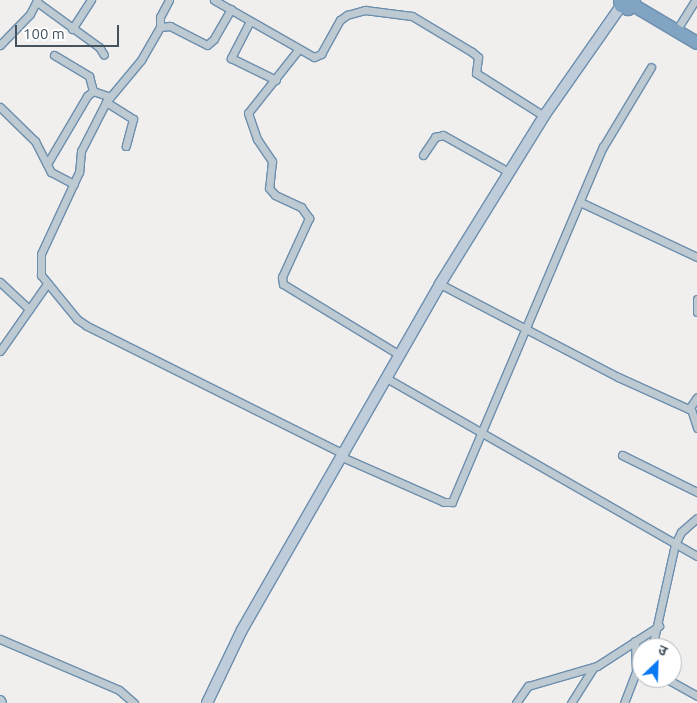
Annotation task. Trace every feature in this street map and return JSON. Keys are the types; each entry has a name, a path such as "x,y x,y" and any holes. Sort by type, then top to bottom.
{"highway":[{"path":"627,3 697,43"}],"street":[{"path":"72,29 91,0"},
{"path":"169,0 160,17 160,27 141,60 108,100 81,151 81,168 41,254 39,268 47,284 77,319 87,326 343,456 450,503 528,331 606,141 652,67"},
{"path":"214,0 298,50 317,57 340,20 354,12 380,10 404,13 430,23 472,52 478,58 476,73 544,116"},
{"path":"676,31 695,0"},
{"path":"0,45 30,14 37,1 72,29 99,47 104,55"},
{"path":"207,703 242,630 388,379 440,284 544,116 627,3"},
{"path":"160,27 170,26 208,45 214,39 231,9"},
{"path":"250,21 232,58 276,80"},
{"path":"298,50 276,80 251,106 248,117 257,139 272,161 269,188 301,207 309,218 282,277 283,284 400,355"},
{"path":"54,54 89,76 93,91 133,119 126,146"},
{"path":"47,164 86,96 93,91"},
{"path":"0,107 35,141 54,175 74,184"},
{"path":"423,154 435,137 443,135 509,172"},
{"path":"580,202 697,258"},
{"path":"0,282 29,309"},
{"path":"0,351 47,284"},
{"path":"440,284 618,377 691,409"},
{"path":"697,299 697,312"},
{"path":"388,379 697,556"},
{"path":"697,397 691,409 697,428"},
{"path":"622,455 697,492"},
{"path":"655,638 675,544 681,532 697,518"},
{"path":"640,638 659,626"},
{"path":"0,639 119,690 134,703"},
{"path":"516,703 533,683 592,668 632,643"},
{"path":"571,703 592,668"},
{"path":"624,703 632,682"},
{"path":"682,688 697,696"}]}
